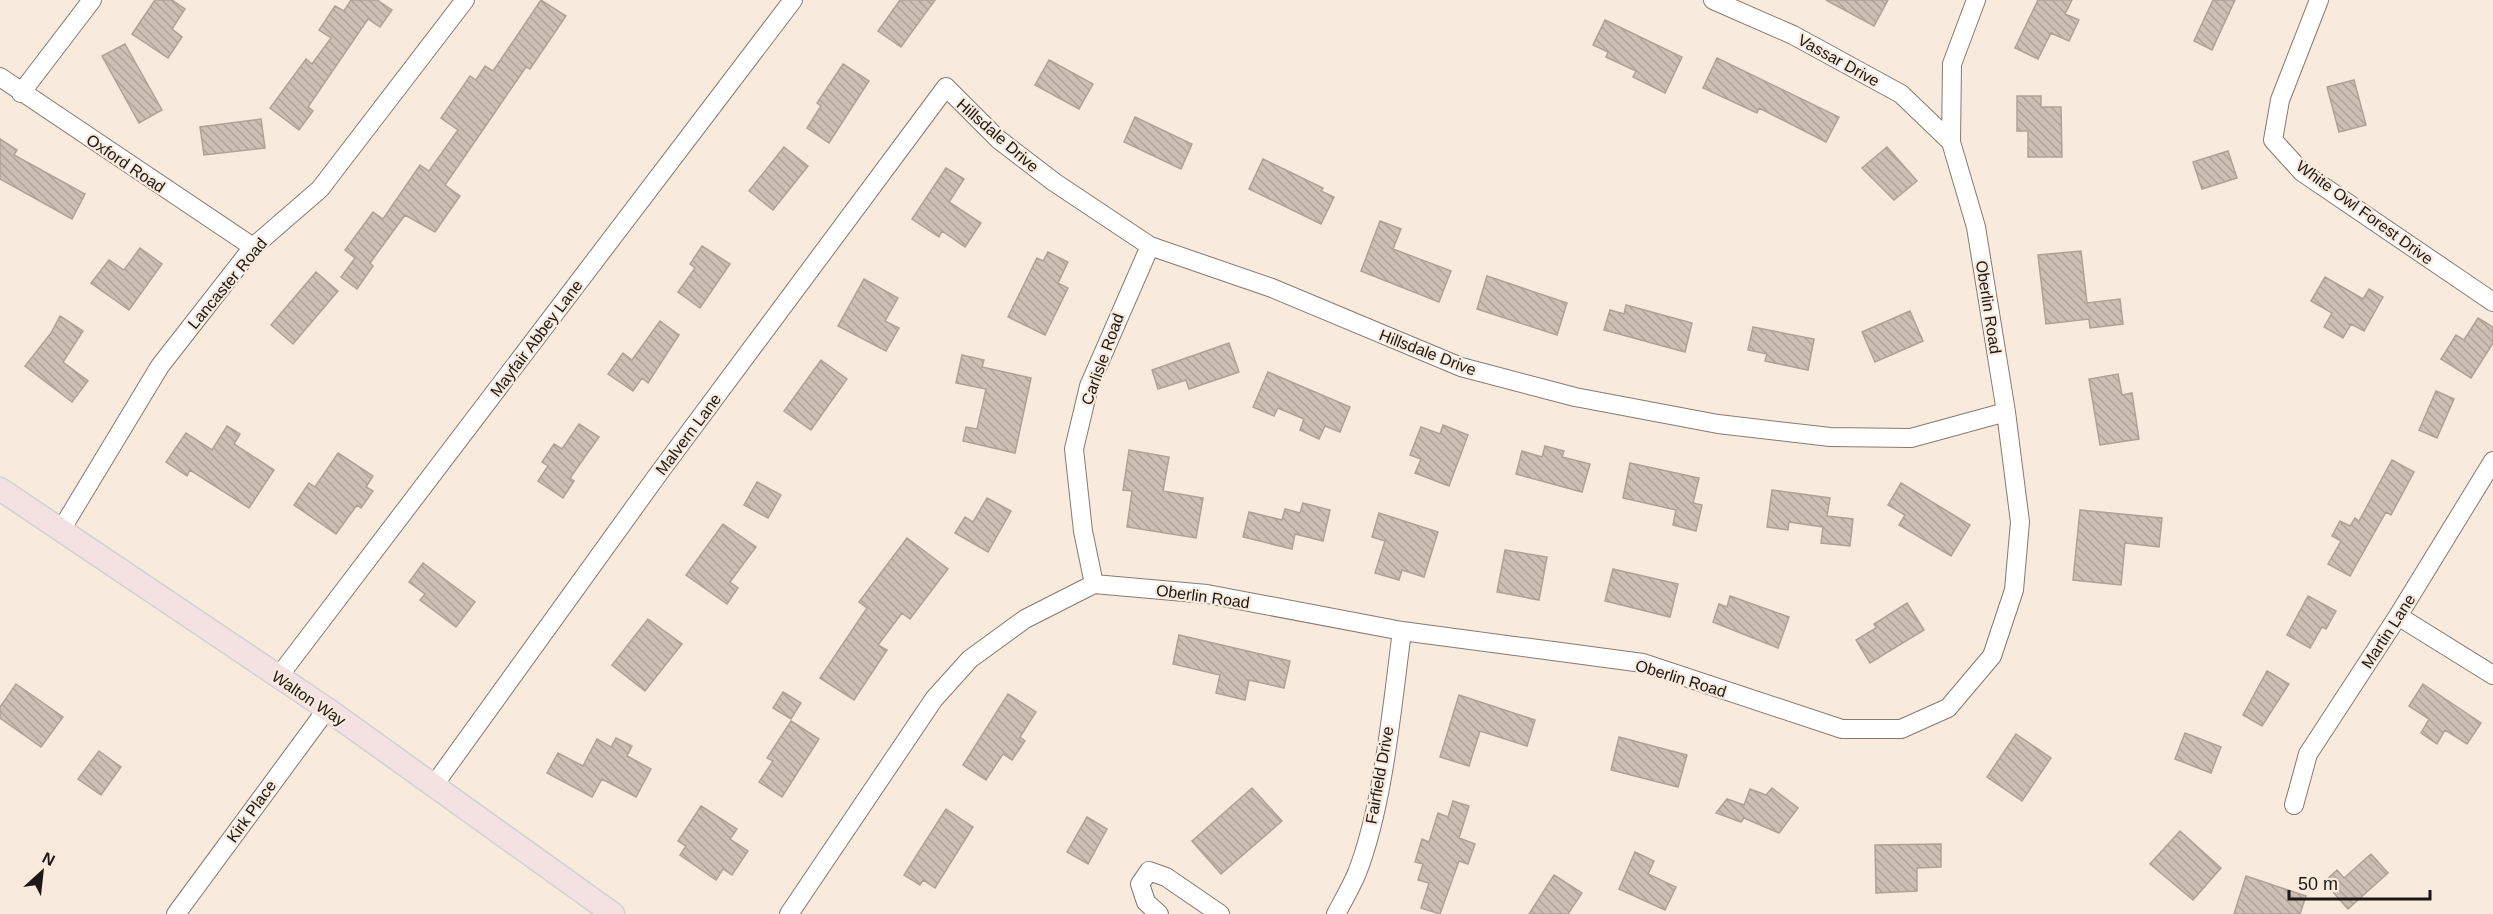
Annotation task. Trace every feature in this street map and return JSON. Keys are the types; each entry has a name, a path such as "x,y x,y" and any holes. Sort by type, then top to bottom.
{"main road":[{"name":"Walton Way","path":"0,489 327,709 614,914"}],"street":[{"path":"21,93 92,0"},
{"name":"Lancaster Road","path":"61,530 160,366 253,248 320,189 465,0"},
{"name":"Mayfair Abbey Lane","path":"279,676 793,0"},
{"name":"Vassar Drive","path":"1713,0 1793,34 1901,94 1952,142"},
{"name":"Oberlin Road","path":"1094,584 1207,594 1402,631 1643,663 1842,729 1901,729 1948,708 1992,656 2014,590 2020,522 2006,412 1976,227 1952,142 1952,64 1976,0"},
{"name":"White Owl Forest Drive","path":"2319,0 2280,100 2273,140 2302,172 2493,302"},
{"name":"Oxford Road","path":"0,77 253,248"},
{"name":"Hillsdale Drive","path":"946,87 998,139 1054,182 1150,246 1272,288 1461,367 1575,397 1719,424 1830,437 1911,438 2006,412"},
{"name":"Malvern Lane","path":"434,785 666,464 946,87"},
{"name":"Carlisle Road","path":"1094,584 1083,531 1074,449 1089,386 1150,246"},
{"name":"Martin Lane","path":"2294,805 2308,754 2398,616 2493,461"},
{"path":"789,914 934,699 970,659 1025,620 1094,584"},
{"path":"2398,616 2493,675"},
{"name":"Fairfield Drive","path":"1336,914 1357,873 1370,828 1385,755 1402,631"},
{"name":"Kirk Place","path":"176,914 327,709"},
{"path":"1159,914 1146,902 1140,884 1149,871 1166,877 1220,914"}],"building":[{"path":"155,0 172,0 185,9 172,29 182,37 168,58 132,34"},
{"path":"351,0 377,0 392,10 380,27 368,19 308,107 313,111 299,130 270,108 306,59 312,64 331,38 319,30 335,6 344,11"},
{"path":"541,0 566,16 530,69 526,67 445,185 460,196 435,232 405,215 370,263 373,266 357,289 341,277 355,258 345,250 373,212 383,219 420,165 429,171 458,130 441,118 470,76 476,80 485,66 493,71"},
{"path":"900,0 935,0 901,47 878,31"},
{"path":"1826,0 1888,0 1874,26"},
{"path":"2038,0 2072,0 2065,14 2079,20 2069,41 2051,33 2038,59 2015,48"},
{"path":"2213,0 2235,0 2212,50 2194,41"},
{"path":"1605,20 1682,57 1665,93 1633,77 1636,71 1606,57 1608,52 1593,45"},
{"path":"125,44 162,110 139,123 102,56"},
{"path":"1717,58 1839,117 1826,142 1759,108 1757,113 1703,88"},
{"path":"1049,60 1093,84 1079,109 1035,85"},
{"path":"843,64 869,81 829,143 807,128 821,106 817,103"},
{"path":"2354,80 2366,125 2339,132 2327,87"},
{"path":"2017,96 2041,96 2041,107 2061,107 2062,157 2028,157 2028,131 2017,131"},
{"path":"1135,117 1192,144 1181,169 1124,142"},
{"path":"261,119 265,148 204,155 200,127"},
{"path":"0,139 17,150 14,155 85,194 72,219 0,179"},
{"path":"784,147 808,166 773,210 749,191"},
{"path":"1887,147 1917,181 1894,200 1862,168"},
{"path":"2228,151 2237,178 2202,189 2193,162"},
{"path":"1263,159 1323,188 1321,191 1334,197 1321,224 1249,189"},
{"path":"946,168 964,179 949,202 981,223 965,247 942,231 939,237 912,219"},
{"path":"1380,221 1401,229 1393,249 1451,271 1439,302 1361,271"},
{"path":"702,246 730,264 700,308 678,292 695,268 690,264"},
{"path":"140,248 162,264 129,310 91,283 109,260 124,270"},
{"path":"2081,251 2087,303 2120,299 2123,324 2090,328 2089,319 2046,324 2038,255"},
{"path":"1048,252 1068,262 1058,283 1068,288 1045,335 1008,317 1037,258 1043,261"},
{"path":"316,272 338,291 293,344 271,325"},
{"path":"1487,276 1567,303 1557,335 1477,309"},
{"path":"2325,277 2363,299 2369,289 2383,297 2364,331 2351,324 2343,338 2324,327 2332,313 2311,301"},
{"path":"864,279 898,298 885,321 899,328 886,351 838,326"},
{"path":"1626,305 1692,323 1685,352 1604,330 1610,310 1624,314"},
{"path":"1910,311 1923,341 1875,362 1862,332"},
{"path":"60,316 83,331 63,362 88,381 72,402 25,366 51,333"},
{"path":"2478,318 2493,327 2493,343 2471,378 2441,359 2456,335 2464,340"},
{"path":"660,321 679,335 648,383 642,378 633,391 608,374 623,353 632,360"},
{"path":"1753,327 1814,339 1808,370 1765,361 1767,354 1748,350"},
{"path":"1229,343 1239,372 1189,389 1186,380 1158,389 1152,370"},
{"path":"962,355 984,360 982,367 1031,378 1015,453 963,441 966,427 977,429 986,389 956,383"},
{"path":"821,360 847,379 811,430 784,411"},
{"path":"1268,372 1350,407 1340,432 1325,426 1319,439 1300,430 1304,419 1278,408 1274,416 1253,407"},
{"path":"2118,374 2122,395 2132,393 2139,439 2100,445 2089,379"},
{"path":"2436,391 2454,399 2437,438 2419,430"},
{"path":"579,424 599,437 570,478 574,481 563,498 538,481 548,466 542,462 554,444 562,449"},
{"path":"1443,425 1468,435 1449,486 1415,473 1421,459 1410,455 1421,427 1440,434"},
{"path":"227,426 240,434 234,444 274,470 249,508 190,470 187,476 166,462 186,433 212,450"},
{"path":"1545,446 1564,451 1562,457 1590,464 1582,492 1516,474 1522,451 1542,457"},
{"path":"1129,450 1169,457 1163,491 1203,498 1196,538 1127,527 1132,491 1123,490"},
{"path":"338,453 373,476 366,487 373,491 361,508 357,505 336,534 294,505 309,483 315,487"},
{"path":"2392,460 2414,472 2391,515 2386,512 2350,576 2328,564 2341,541 2332,536 2340,521 2350,526 2355,518 2359,521"},
{"path":"1630,463 1699,478 1693,503 1702,505 1696,531 1673,525 1676,510 1623,498"},
{"path":"757,482 781,495 768,518 744,505"},
{"path":"1901,483 1970,525 1951,556 1899,525 1905,515 1888,505"},
{"path":"1772,490 1830,498 1827,516 1853,519 1850,546 1821,543 1823,527 1789,522 1788,530 1767,527"},
{"path":"987,498 1011,511 988,552 955,533 965,517 973,522"},
{"path":"1303,503 1330,510 1323,541 1295,534 1292,549 1243,537 1249,512 1282,520 1285,509 1300,513"},
{"path":"2080,510 2162,518 2159,547 2125,543 2121,585 2073,580"},
{"path":"1379,513 1438,532 1424,577 1402,570 1399,580 1375,573 1385,541 1372,537"},
{"path":"723,524 756,547 730,582 738,588 727,604 686,575"},
{"path":"907,538 948,569 910,619 902,613 878,645 887,650 854,700 820,678 867,608 859,602"},
{"path":"1505,550 1547,557 1539,600 1497,592"},
{"path":"423,563 475,602 456,627 420,600 425,594 409,582"},
{"path":"1613,569 1678,584 1670,617 1605,601"},
{"path":"1730,596 1789,617 1778,648 1713,622 1719,604 1727,607"},
{"path":"2308,596 2336,611 2326,629 2322,627 2310,648 2287,635"},
{"path":"1907,603 1924,630 1870,663 1856,640 1876,628 1874,624"},
{"path":"648,619 682,644 645,691 612,665"},
{"path":"1179,635 1290,661 1284,688 1249,680 1245,700 1216,693 1220,675 1173,664"},
{"path":"2267,671 2289,684 2262,726 2243,715"},
{"path":"16,684 63,717 41,747 0,718 0,707"},
{"path":"2423,684 2481,723 2467,744 2445,730 2437,744 2421,733 2429,719 2409,706"},
{"path":"783,692 801,703 791,719 773,708"},
{"path":"1008,694 1036,712 1020,737 1025,741 1012,760 1003,754 986,780 963,765"},
{"path":"1459,695 1535,720 1527,746 1480,731 1469,766 1440,757"},
{"path":"791,721 819,739 782,797 759,782 773,761 767,758"},
{"path":"2185,733 2221,747 2211,773 2175,759"},
{"path":"2016,734 2051,758 2022,801 1987,777"},
{"path":"1619,737 1687,755 1678,787 1611,770"},
{"path":"616,738 632,746 627,756 651,769 636,797 602,779 592,797 547,773 558,753 583,766 597,739 611,747"},
{"path":"99,751 121,767 101,795 78,779"},
{"path":"1252,788 1282,821 1221,874 1192,841"},
{"path":"1772,788 1798,808 1779,833 1744,818 1741,822 1716,813 1727,799 1744,805 1750,789 1766,795"},
{"path":"1453,801 1469,806 1459,838 1475,844 1468,864 1459,861 1440,914 1421,908 1429,883 1418,880 1423,864 1415,862 1422,839 1429,842 1438,813 1448,817"},
{"path":"701,806 737,829 730,839 748,851 732,875 723,869 716,880 680,855 686,846 678,841"},
{"path":"946,809 973,827 935,888 923,880 920,885 904,875"},
{"path":"1087,817 1107,829 1088,864 1067,852"},
{"path":"2180,831 2221,868 2193,900 2150,864"},
{"path":"1941,844 1941,867 1917,868 1917,891 1876,893 1875,845"},
{"path":"1635,852 1654,861 1648,874 1676,887 1665,910 1619,889"},
{"path":"2371,854 2388,873 2348,909 2324,882 2337,870 2344,878"},
{"path":"1554,875 1582,893 1568,914 1529,914"},
{"path":"2246,876 2306,896 2300,914 2234,914"}]}
